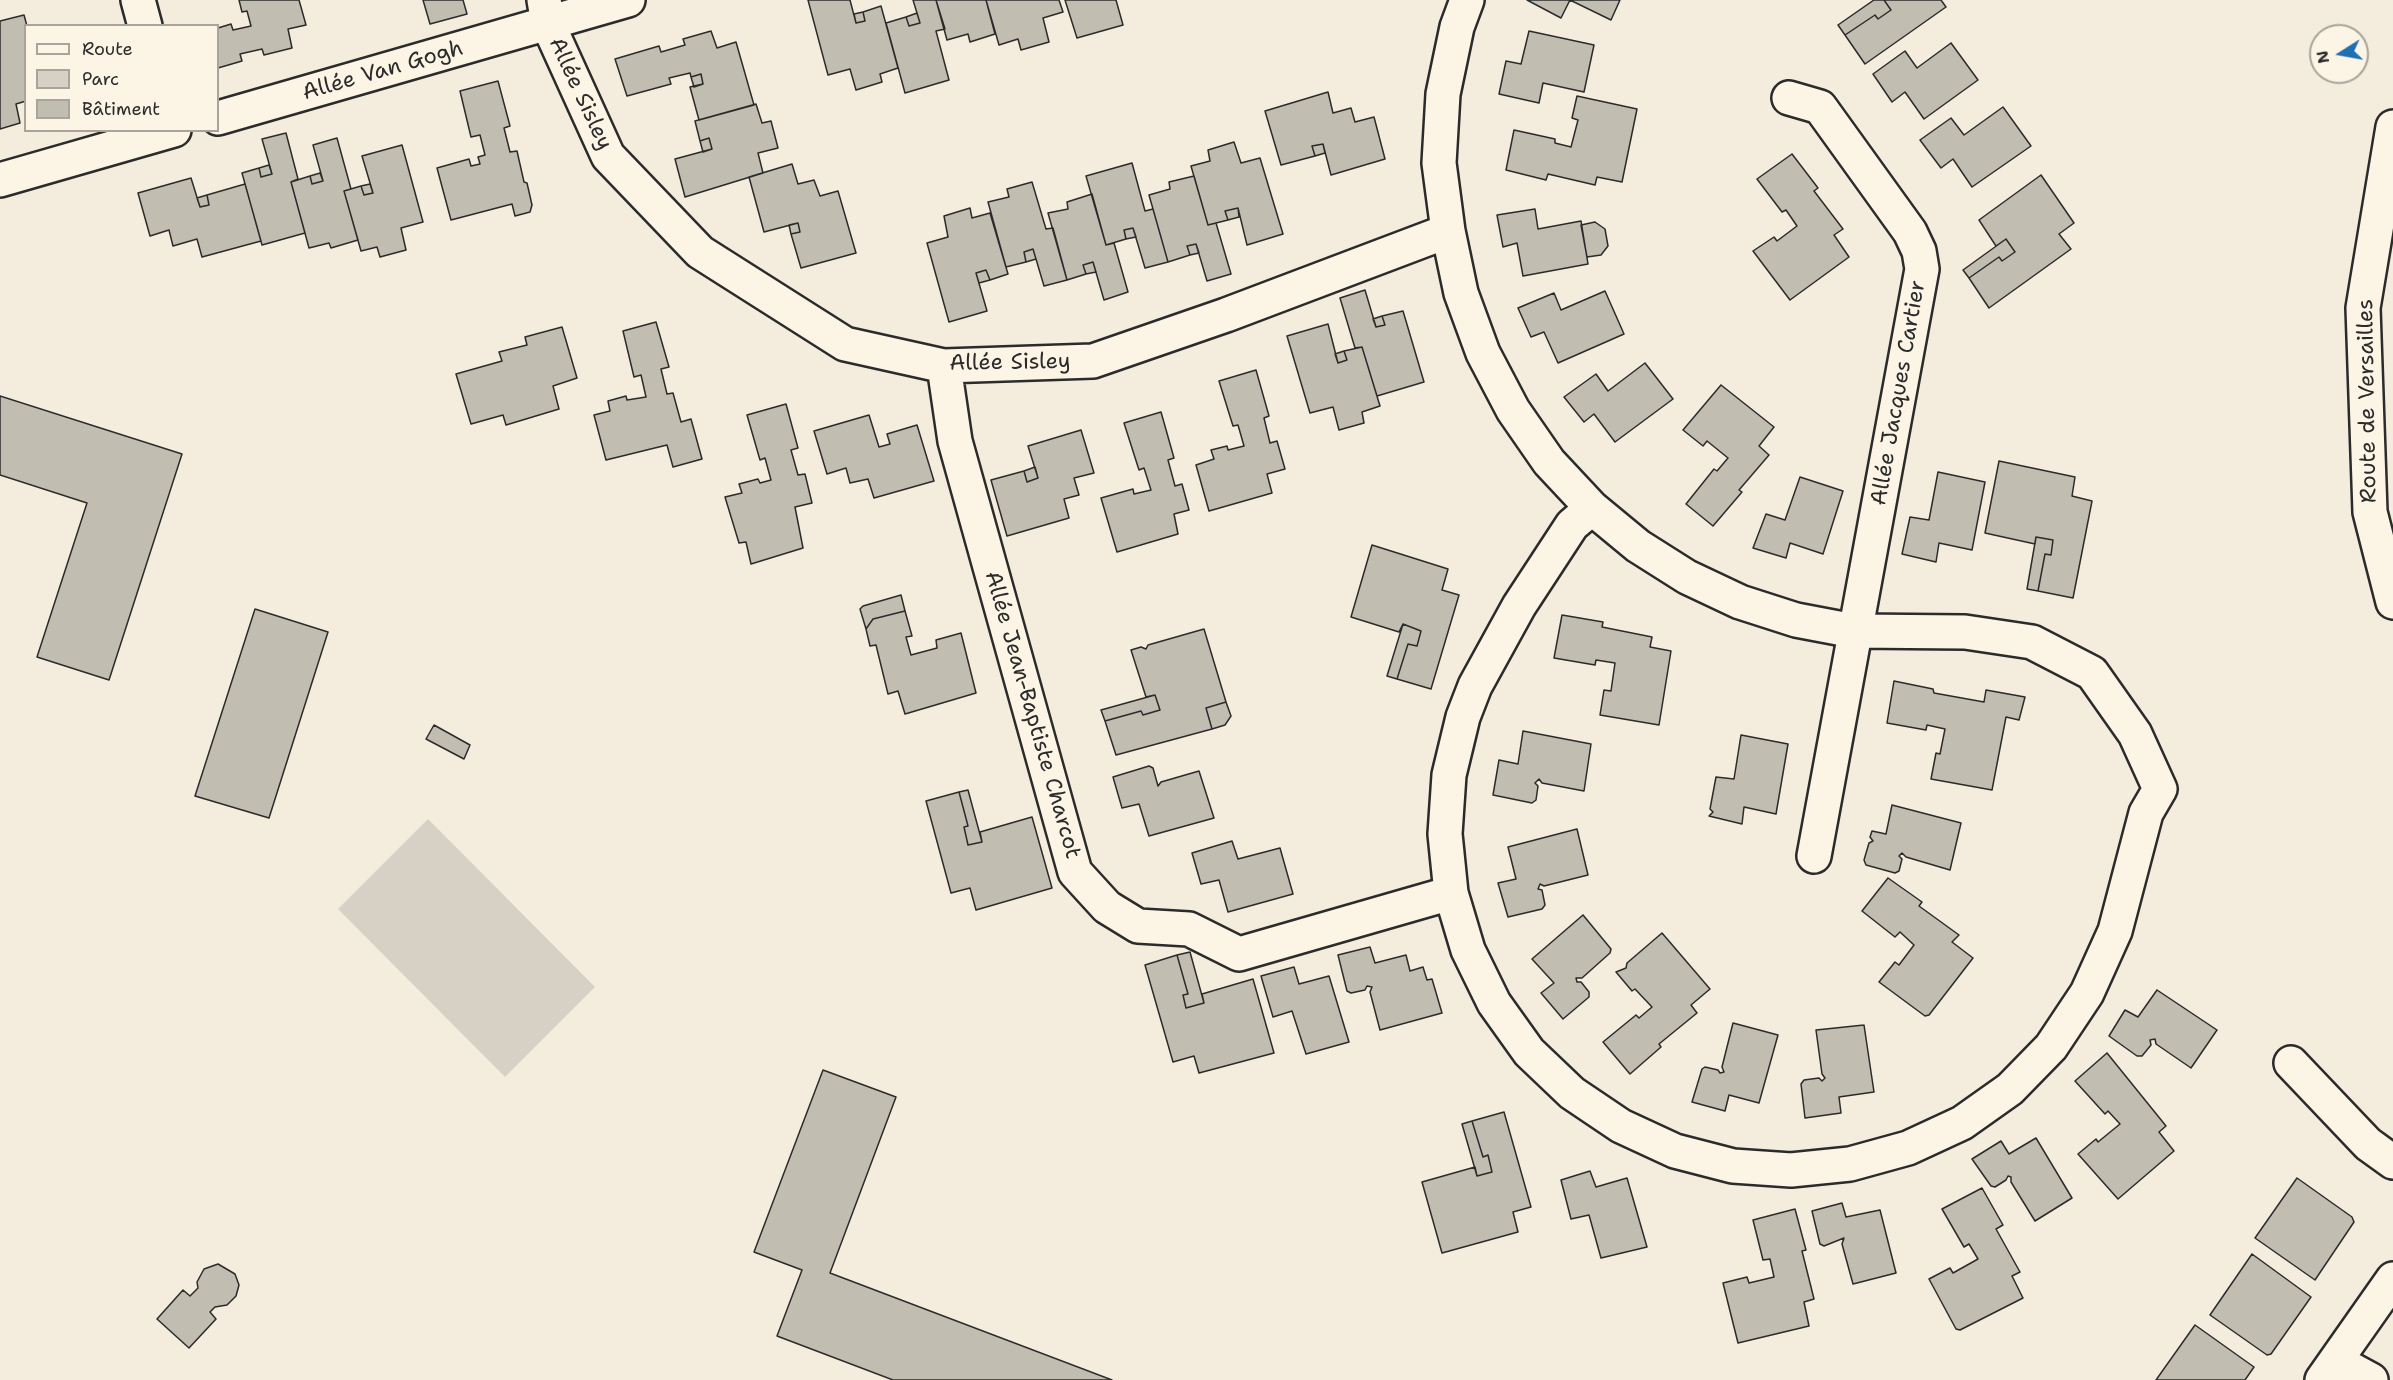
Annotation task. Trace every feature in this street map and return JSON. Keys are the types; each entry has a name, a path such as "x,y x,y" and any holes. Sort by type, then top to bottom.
{"street":[{"path":"138,0 144,24"},
{"name":"Allée Van Gogh","path":"219,118 546,12 628,0"},
{"path":"1467,0 1457,27 1443,94 1439,163 1448,231 1461,293 1483,353 1508,400 1549,462 1592,508 1638,546 1687,577 1740,602 1796,620 1854,631 1965,632 2032,642 2092,673 2135,734 2160,789 2146,813 2115,931 2087,993 2051,1047 2010,1089 1962,1123 1908,1148 1850,1164 1791,1170 1733,1166 1675,1151 1621,1126 1572,1093 1529,1052 1494,1004 1468,950 1451,893 1445,834 1448,787 1462,717 1475,686 1519,606 1572,525 1592,508"},
{"name":"Allée Sisley","path":"546,12 609,156 700,252 846,344 944,366 1093,361 1226,315 1448,231"},
{"name":"Allée Jacques Cartier","path":"1789,98 1820,107 1910,232 1919,251 1922,268 1814,856"},
{"name":"Route de Versailles","path":"2393,127 2363,308 2370,512 2393,602"},
{"path":"0,180 167,132"},
{"name":"Allée Jean-Baptiste Charcot","path":"944,366 955,441 1076,872 1107,907 1138,926 1189,928 1239,954 1451,893"},
{"path":"2291,1063 2368,1144 2393,1162"},
{"path":"2371,1380 2329,1370 2393,1279"}],"green space":[{"path":"428,819 595,987 505,1077 338,909"}],"building":[{"path":"239,0 299,0 306,25 288,29 292,48 264,55 262,49 240,54 242,61 219,68 219,28 231,24 233,30 251,26 247,11 242,12"},
{"path":"423,0 463,0 467,14 430,24"},
{"path":"808,0 850,0 856,23 865,21 863,12 881,6 898,68 880,74 882,82 856,90 850,69 828,75"},
{"path":"913,0 936,0 945,29 936,31 949,80 905,93 886,23 906,17 909,26 920,23"},
{"path":"936,0 986,0 995,34 970,42 968,34 947,40"},
{"path":"986,0 1059,0 1063,12 1043,18 1049,42 1021,50 1018,39 999,45"},
{"path":"1065,0 1116,0 1123,25 1077,38"},
{"path":"1527,0 1570,0 1561,18"},
{"path":"1570,0 1620,0 1611,20"},
{"path":"1874,0 1884,0 1891,10 1878,19 1875,15 1845,35 1838,25"},
{"path":"1884,0 1941,0 1946,7 1865,64 1845,35 1875,15 1878,19 1891,10"},
{"path":"863,12 865,21 856,23 854,14"},
{"path":"917,13 920,23 909,26 906,17"},
{"path":"24,15 26,24 24,24 24,102 16,104 20,123 0,129 0,21"},
{"path":"711,31 717,48 736,42 754,105 699,120 690,87 703,84 701,74 691,77 690,73 669,78 671,84 627,96 615,59 659,46 661,52 685,45 683,39"},
{"path":"1529,31 1594,45 1584,92 1543,83 1539,103 1499,94 1506,61 1521,64"},
{"path":"1951,43 1978,80 1924,119 1905,92 1892,102 1873,74 1905,51 1917,68"},
{"path":"701,74 703,84 694,87 691,77"},
{"path":"498,81 510,126 504,128 510,152 517,151 524,182 527,183 532,205 530,212 515,216 512,204 451,220 437,168 469,159 471,166 480,164 478,157 485,155 480,135 471,137 460,91"},
{"path":"1328,92 1333,113 1351,108 1355,122 1374,117 1385,159 1331,175 1323,144 1312,146 1315,156 1281,165 1265,111"},
{"path":"1577,96 1637,109 1622,182 1597,177 1595,185 1548,174 1546,180 1506,170 1514,130 1555,139 1555,143 1571,147 1578,120 1572,118"},
{"path":"756,104 762,123 771,121 778,148 758,153 763,173 685,197 675,159 712,149 709,138 700,141 695,121"},
{"path":"2003,107 2031,146 1972,187 1953,159 1941,168 1920,140 1951,118 1964,135"},
{"path":"286,133 298,179 291,182 305,233 262,245 242,173 259,168 261,177 272,174 262,139"},
{"path":"337,138 351,189 344,191 358,240 331,248 329,243 309,248 291,182 310,176 312,184 323,181 313,145"},
{"path":"709,138 712,149 703,152 700,141"},
{"path":"1234,142 1241,163 1260,158 1283,234 1247,245 1238,208 1225,211 1228,220 1208,225 1191,166 1210,161 1208,150"},
{"path":"1323,144 1325,153 1315,156 1312,146"},
{"path":"402,145 423,222 401,228 406,250 380,257 377,247 361,251 344,191 361,186 364,195 373,193 362,156"},
{"path":"1792,154 1818,188 1814,191 1843,229 1834,235 1849,257 1790,300 1753,251 1774,237 1777,241 1797,226 1786,210 1782,212 1757,179"},
{"path":"1132,163 1145,211 1153,209 1168,262 1145,268 1133,228 1124,230 1126,239 1106,245 1086,176"},
{"path":"792,164 798,184 814,180 820,196 838,191 856,253 801,268 791,234 800,232 798,223 764,232 749,177"},
{"path":"269,165 272,174 261,177 259,168"},
{"path":"320,173 323,181 312,184 310,176"},
{"path":"2041,175 2074,223 2059,234 2071,249 1989,308 1969,278 1999,257 2002,261 2015,252 2006,239 1996,246 1979,220"},
{"path":"1194,176 1208,225 1216,223 1231,274 1207,281 1196,244 1187,246 1190,255 1168,262 1149,195 1170,189 1169,182"},
{"path":"191,178 200,207 209,205 207,195 245,184 261,241 202,257 197,239 173,246 169,230 150,236 138,193"},
{"path":"1032,182 1046,229 1053,228 1067,280 1044,286 1033,249 1024,252 1026,262 1006,267 988,202 1009,197 1007,189"},
{"path":"370,184 373,193 364,195 361,186"},
{"path":"1092,194 1106,245 1114,243 1128,292 1104,300 1093,262 1083,265 1086,274 1067,280 1048,213 1068,209 1067,202"},
{"path":"207,195 209,205 200,207 197,198"},
{"path":"970,208 972,218 990,213 1008,274 990,280 986,270 976,273 987,311 949,322 927,243 948,237 944,216"},
{"path":"1238,208 1239,217 1228,220 1225,211"},
{"path":"1535,209 1538,229 1581,221 1588,264 1523,276 1517,243 1503,247 1497,215"},
{"path":"1595,222 1605,229 1608,246 1601,255 1587,257 1581,225"},
{"path":"798,223 800,232 791,234 789,225"},
{"path":"1133,228 1136,237 1126,239 1124,230"},
{"path":"2006,239 2015,252 2002,261 1999,257 1969,278 1963,270"},
{"path":"1196,244 1199,253 1190,255 1187,246"},
{"path":"1033,249 1036,259 1026,262 1024,252"},
{"path":"1093,262 1096,272 1086,274 1083,265"},
{"path":"986,270 990,280 979,283 976,273"},
{"path":"1365,290 1376,327 1385,325 1382,316 1403,311 1424,382 1377,396 1362,347 1355,348 1340,298"},
{"path":"1605,291 1624,334 1558,363 1544,332 1531,337 1518,308 1554,293 1561,310"},
{"path":"1382,316 1385,325 1376,327 1373,319"},
{"path":"656,322 669,367 661,369 667,394 673,393 681,422 691,419 702,459 673,467 667,445 606,460 594,415 610,411 608,401 626,396 627,400 646,397 641,375 634,377 623,331"},
{"path":"1328,324 1338,363 1347,360 1344,351 1362,347 1380,406 1362,412 1364,423 1339,430 1333,407 1310,413 1287,336"},
{"path":"562,327 577,378 553,386 559,409 506,425 503,415 471,424 456,374 502,361 499,352 527,345 525,337"},
{"path":"1344,351 1347,360 1338,363 1335,354"},
{"path":"1645,363 1673,399 1615,442 1594,414 1584,422 1564,397 1596,374 1608,391"},
{"path":"1256,370 1269,416 1264,418 1270,443 1277,441 1285,469 1267,474 1272,493 1209,511 1196,465 1214,459 1211,450 1227,446 1228,450 1244,446 1238,425 1233,426 1219,381"},
{"path":"1721,385 1774,427 1759,446 1769,455 1739,490 1742,492 1713,526 1686,504 1714,469 1717,471 1728,458 1707,441 1703,446 1683,430"},
{"path":"0,396 182,454 109,680 37,657 87,503 0,475"},
{"path":"786,404 798,448 791,450 798,475 805,474 812,503 795,507 803,548 751,564 746,542 739,543 725,497 742,493 739,484 758,479 760,483 771,480 765,458 760,460 747,415"},
{"path":"1161,412 1174,458 1168,460 1175,486 1182,484 1189,510 1174,514 1178,534 1117,552 1101,498 1133,489 1134,494 1151,490 1144,468 1139,470 1124,423"},
{"path":"869,415 879,447 890,444 887,434 917,425 934,481 874,498 868,479 850,483 846,468 827,474 814,431"},
{"path":"1081,430 1094,473 1074,478 1079,495 1064,499 1069,518 1007,536 991,480 1024,471 1027,482 1038,478 1028,446"},
{"path":"1999,461 2075,477 2072,496 2092,501 2073,598 2038,591 2045,554 2051,555 2053,540 2036,537 2035,544 1985,533"},
{"path":"1035,467 1038,478 1027,482 1024,471"},
{"path":"1938,472 1985,482 1972,550 1939,543 1936,562 1902,554 1910,517 1929,520"},
{"path":"1800,477 1843,491 1823,554 1790,543 1786,558 1753,548 1766,514 1785,520"},
{"path":"2036,537 2053,540 2051,555 2045,554 2038,591 2027,589"},
{"path":"1372,545 1448,569 1442,590 1459,595 1431,689 1397,679 1408,644 1417,646 1421,631 1403,624 1399,632 1351,617"},
{"path":"901,595 905,611 873,619 866,629 860,609 863,606"},
{"path":"255,609 328,632 269,818 195,796"},
{"path":"905,611 912,636 906,637 911,655 937,648 936,640 961,633 976,693 905,714 898,691 888,694 876,645 870,646 866,629 873,619"},
{"path":"1562,615 1603,622 1602,627 1652,637 1650,647 1671,651 1659,725 1600,715 1604,690 1611,691 1615,663 1596,660 1595,665 1554,658"},
{"path":"1403,624 1421,631 1417,646 1408,644 1397,679 1387,676"},
{"path":"1204,629 1226,702 1206,708 1212,729 1116,755 1105,721 1141,711 1143,715 1160,710 1155,695 1146,697 1131,650 1141,647 1146,649 1148,645"},
{"path":"1894,681 1933,689 1934,693 1984,702 1986,690 2025,697 2019,720 2006,717 1992,790 1931,779 1936,753 1940,754 1945,729 1927,725 1926,730 1887,723"},
{"path":"1155,695 1160,710 1143,715 1141,711 1105,721 1101,710"},
{"path":"1226,702 1231,716 1225,725 1212,729 1206,708"},
{"path":"434,725 470,745 464,759 426,739"},
{"path":"1523,731 1591,744 1584,791 1542,783 1539,779 1535,783 1538,786 1536,800 1532,803 1493,795 1499,760 1518,764"},
{"path":"1741,735 1788,744 1776,814 1744,807 1742,824 1709,816 1713,812 1710,809 1716,777 1734,779"},
{"path":"1149,766 1153,768 1158,786 1161,782 1199,771 1214,818 1149,836 1139,804 1122,808 1113,777"},
{"path":"968,790 982,842 968,845 964,827 968,826 959,792"},
{"path":"959,792 968,826 964,827 968,845 982,842 980,832 1032,817 1052,888 976,910 970,888 951,893 926,801"},
{"path":"1892,805 1961,823 1950,870 1906,857 1902,853 1899,856 1902,859 1899,871 1895,873 1866,865 1864,860 1869,843 1873,841 1870,837 1872,831 1886,834"},
{"path":"1577,829 1588,875 1544,886 1540,884 1538,889 1542,890 1545,905 1542,909 1508,917 1498,883 1516,879 1508,847"},
{"path":"1232,841 1238,859 1280,848 1293,894 1228,912 1219,880 1201,884 1192,853"},
{"path":"1888,878 1922,902 1919,906 1959,935 1952,942 1973,958 1929,1015 1925,1016 1879,982 1895,962 1899,965 1914,945 1900,932 1895,937 1862,911"},
{"path":"1583,915 1611,949 1610,953 1582,978 1576,978 1577,982 1581,982 1589,992 1589,997 1563,1019 1541,993 1554,983 1532,959"},
{"path":"1662,933 1710,989 1691,1005 1697,1013 1659,1044 1661,1047 1630,1074 1603,1042 1636,1015 1639,1018 1652,1007 1635,989 1632,991 1616,972 1626,968 1627,963"},
{"path":"1370,947 1375,963 1406,955 1410,971 1423,967 1427,980 1432,979 1442,1013 1380,1030 1370,992 1372,987 1367,986 1365,990 1351,993 1347,991 1338,955"},
{"path":"1190,952 1204,1003 1186,1008 1183,995 1188,994 1177,955"},
{"path":"1177,955 1188,994 1183,995 1186,1008 1204,1003 1202,994 1253,979 1274,1053 1199,1073 1194,1056 1173,1062 1145,965"},
{"path":"1294,967 1299,984 1329,976 1349,1042 1306,1054 1292,1011 1273,1017 1261,976"},
{"path":"2157,990 2217,1030 2191,1068 2156,1044 2155,1039 2150,1040 2151,1045 2142,1056 2137,1056 2109,1036 2125,1010 2138,1017"},
{"path":"1733,1023 1778,1035 1759,1103 1729,1095 1725,1111 1692,1102 1702,1069 1705,1067 1718,1070 1720,1073 1724,1072 1722,1067"},
{"path":"1864,1025 1874,1092 1839,1097 1841,1113 1805,1118 1801,1084 1804,1080 1819,1078 1822,1081 1825,1078 1822,1074 1816,1030"},
{"path":"2107,1053 2166,1126 2159,1132 2174,1151 2118,1199 2078,1154 2096,1139 2098,1142 2120,1124 2108,1111 2105,1114 2075,1081"},
{"path":"823,1070 896,1097 830,1273 1112,1380 893,1380 777,1336 802,1270 754,1252"},
{"path":"1504,1112 1531,1207 1513,1212 1518,1232 1442,1253 1422,1182 1475,1167 1477,1176 1492,1172 1488,1155 1483,1157 1472,1121"},
{"path":"1472,1121 1483,1157 1488,1155 1492,1172 1477,1176 1462,1124"},
{"path":"2036,1138 2072,1198 2035,1221 2011,1182 2011,1177 2008,1176 1995,1187 1991,1186 1972,1159 2001,1141 2009,1154"},
{"path":"1590,1171 1596,1187 1627,1178 1647,1247 1601,1258 1589,1215 1571,1219 1561,1180"},
{"path":"2297,1178 2352,1217 2354,1222 2315,1280 2255,1238"},
{"path":"1982,1188 2003,1225 1996,1229 2020,1272 2012,1276 2023,1298 1960,1330 1956,1329 1929,1279 1950,1268 1953,1273 1978,1259 1969,1244 1964,1247 1942,1209"},
{"path":"1842,1203 1846,1217 1880,1210 1896,1273 1853,1284 1842,1244 1844,1238 1824,1246 1820,1244 1812,1211"},
{"path":"1795,1209 1806,1250 1802,1251 1814,1299 1804,1302 1809,1326 1738,1343 1723,1283 1747,1277 1749,1283 1774,1277 1770,1259 1763,1260 1753,1220"},
{"path":"2252,1254 2311,1297 2271,1354 2267,1355 2210,1315"},
{"path":"218,1264 235,1274 239,1285 236,1296 227,1305 215,1307 210,1312 216,1319 189,1348 157,1319 183,1290 190,1296 198,1288 197,1282 204,1269"},
{"path":"2195,1325 2254,1367 2245,1380 2156,1380"}]}
